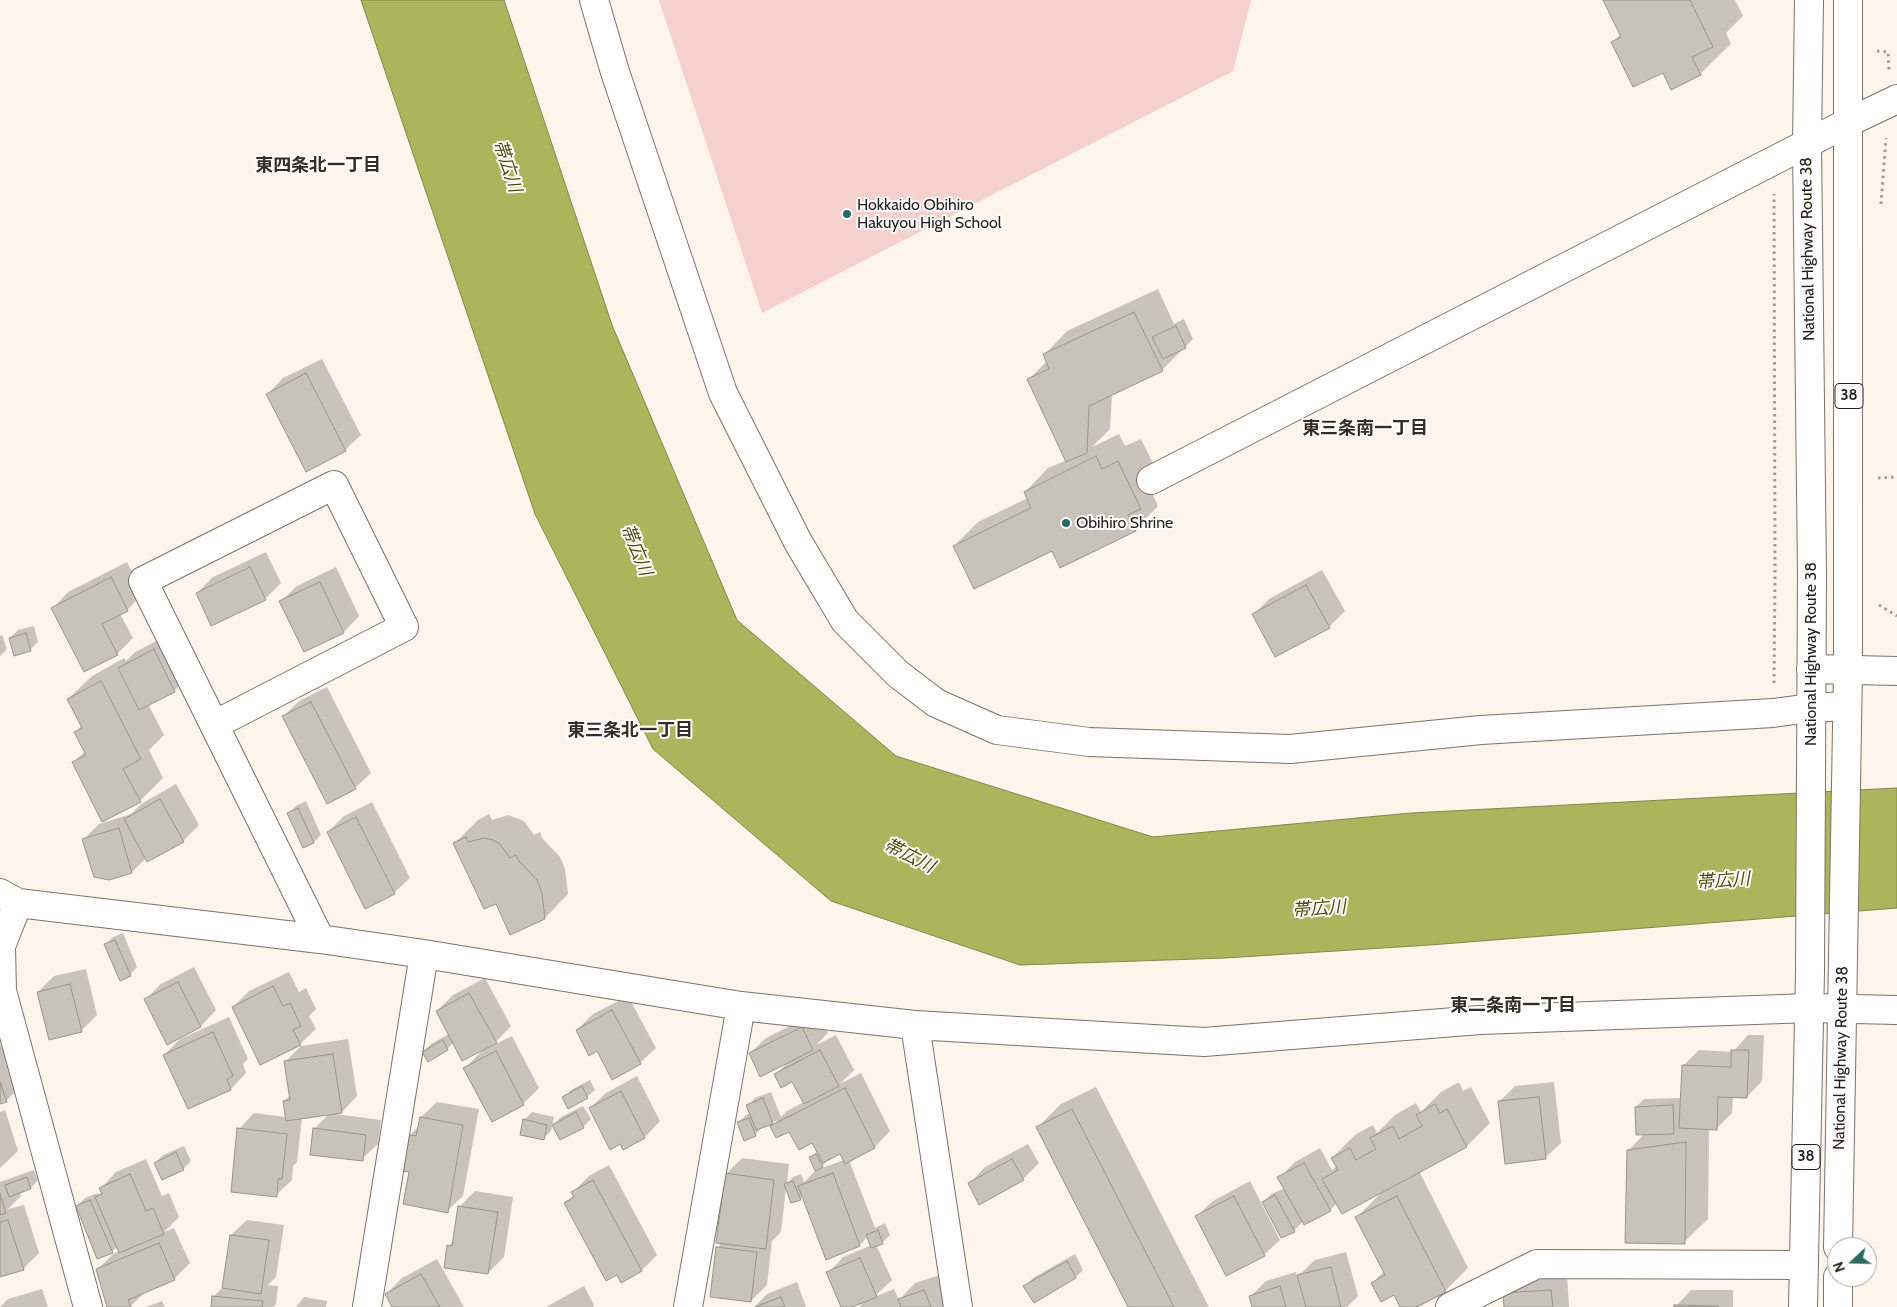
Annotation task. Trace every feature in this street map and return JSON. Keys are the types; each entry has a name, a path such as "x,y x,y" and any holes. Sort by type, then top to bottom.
{"main road":[{"path":"594,0 615,72 723,393 798,542 845,621 898,674 936,703 997,730 1089,742 1290,749 1481,730 1773,713 1847,706"},
{"name":"National Highway Route 38","path":"1803,1307 1810,1008 1812,575 1807,144 1810,0"},
{"name":"National Highway Route 38","path":"1838,1237 1848,669 1848,0"},
{"path":"1151,480 1897,99"},
{"path":"214,725 404,626 334,486 142,581 320,939"},
{"path":"1811,669 1897,672"},
{"path":"88,1307 2,991 0,946 9,898 424,954 741,1006 915,1025 1204,1042 1480,1020 1810,1008 1897,1010"},
{"path":"367,1307 424,954"},
{"path":"688,1307 741,1006"},
{"path":"915,1025 958,1307"},
{"path":"1450,1307 1537,1264 1804,1265"},
{"path":"1838,1287 1838,1307"}],"path":[{"path":"1773,713 1775,574 1774,161"},
{"path":"1877,478 1897,476"}],"shaded area":[{"name":"Hokkaido Obihiro Hakuyou High School","path":"659,0 1251,0 1233,71 762,313"}],"water":[{"name":"帯広川","path":"361,0 504,0 612,325 737,620 896,756 1153,837 1411,813 1897,788 1897,908 1430,945 1225,958 1020,965 831,901 653,749 535,514"}],"building":[{"path":"1603,0 1690,0 1713,47 1692,57 1701,75 1671,90 1663,73 1633,87 1611,42 1621,37"},
{"path":"1134,312 1163,371 1089,406 1087,453 1066,462 1027,379 1049,369 1043,354"},
{"path":"1176,326 1186,348 1163,359 1152,337"},
{"path":"306,373 346,451 306,472 266,394"},
{"name":"Obihiro Shrine","path":"1096,456 1102,469 1118,461 1141,509 1128,515 1136,531 1060,568 1052,551 974,589 953,546 1031,508 1024,492"},
{"path":"250,567 266,600 211,626 196,593"},
{"path":"111,577 128,611 102,624 118,655 84,672 51,608"},
{"path":"320,582 344,633 304,652 279,601"},
{"path":"1306,585 1330,628 1275,657 1252,614"},
{"path":"26,633 31,651 14,656 9,638"},
{"path":"154,649 175,692 139,710 118,668"},
{"path":"101,681 141,759 123,769 141,802 102,822 72,762 86,755 74,732 82,728 67,699"},
{"path":"311,702 356,789 327,804 282,716"},
{"path":"160,799 184,842 147,862 124,819"},
{"path":"298,808 314,843 303,848 287,813"},
{"path":"356,817 395,894 365,909 327,832"},
{"path":"119,828 132,873 109,880 94,877 82,839"},
{"path":"466,837 468,842 484,838 493,840 500,844 510,858 516,855 519,861 537,880 542,893 545,919 510,935 496,904 484,909 453,843"},
{"path":"115,940 131,976 120,981 104,944"},
{"path":"178,982 201,1027 167,1045 144,999"},
{"path":"70,984 82,1032 49,1040 37,992"},
{"path":"273,986 283,1006 290,1003 301,1026 293,1030 301,1045 260,1065 232,1007"},
{"path":"469,993 497,1043 462,1061 436,1011"},
{"path":"612,1010 641,1064 612,1080 597,1051 589,1056 576,1030"},
{"path":"802,1027 813,1050 760,1077 749,1053"},
{"path":"213,1032 233,1076 227,1079 231,1090 188,1109 163,1055"},
{"path":"443,1040 448,1050 428,1062 422,1052"},
{"path":"820,1050 839,1086 804,1104 792,1082 781,1088 774,1074"},
{"path":"1731,1050 1749,1050 1747,1098 1718,1097 1717,1130 1679,1128 1682,1065 1731,1067"},
{"path":"496,1051 524,1105 492,1122 463,1068"},
{"path":"333,1054 342,1113 286,1121 283,1101 290,1100 284,1061"},
{"path":"0,1082 7,1102 0,1104"},
{"path":"582,1086 588,1098 568,1109 562,1097"},
{"path":"845,1088 875,1148 845,1164 840,1154 823,1163 812,1143 799,1150 789,1132 776,1138 770,1126"},
{"path":"621,1091 645,1138 623,1150 620,1144 610,1150 589,1108"},
{"path":"1539,1097 1546,1159 1505,1164 1498,1101"},
{"path":"763,1098 773,1124 756,1130 746,1105"},
{"path":"1435,1104 1440,1113 1447,1109 1467,1147 1342,1214 1322,1179 1338,1170 1331,1158 1350,1148 1356,1160 1376,1149 1370,1138 1393,1126 1399,1139 1422,1126 1416,1115"},
{"path":"1673,1105 1674,1134 1636,1135 1635,1107"},
{"path":"1072,1109 1174,1307 1128,1307 1036,1127"},
{"path":"576,1112 584,1128 560,1140 552,1125"},
{"path":"420,1117 463,1125 448,1213 403,1204 409,1172 402,1171 409,1135 416,1136"},
{"path":"749,1118 756,1136 744,1141 737,1122"},
{"path":"523,1119 547,1125 544,1140 520,1135"},
{"path":"237,1128 287,1134 282,1179 278,1179 277,1197 231,1192"},
{"path":"313,1128 366,1135 363,1161 310,1155"},
{"path":"1686,1142 1685,1244 1625,1243 1627,1150"},
{"path":"176,1152 184,1170 162,1180 154,1163"},
{"path":"816,1154 823,1167 815,1171 809,1157"},
{"path":"1012,1159 1024,1180 979,1205 968,1183"},
{"path":"1304,1163 1331,1211 1304,1225 1277,1177"},
{"path":"725,1173 774,1180 766,1249 716,1243"},
{"path":"833,1173 860,1246 826,1260 798,1186"},
{"path":"130,1174 146,1211 153,1208 164,1234 119,1253 95,1197 102,1194 99,1188"},
{"path":"27,1177 31,1189 9,1197 5,1185"},
{"path":"593,1180 642,1271 621,1283 617,1275 606,1281 564,1203 574,1197 571,1192"},
{"path":"793,1181 801,1200 791,1203 784,1184"},
{"path":"0,1194 6,1213 0,1215"},
{"path":"1275,1195 1295,1232 1281,1238 1262,1202"},
{"path":"1234,1196 1265,1256 1226,1276 1195,1216"},
{"path":"1397,1196 1446,1292 1417,1307 1400,1307 1394,1295 1381,1302 1371,1283 1385,1275 1355,1217"},
{"path":"90,1200 113,1253 97,1259 76,1206"},
{"path":"458,1206 498,1212 488,1274 444,1268 447,1245 452,1246"},
{"path":"8,1220 24,1270 0,1277 0,1222"},
{"path":"878,1230 883,1244 871,1248 866,1235"},
{"path":"230,1235 269,1240 261,1294 222,1288"},
{"path":"159,1243 175,1280 128,1300 131,1307 107,1307 96,1269"},
{"path":"716,1247 757,1252 751,1302 710,1297"},
{"path":"860,1258 877,1297 852,1307 841,1307 826,1272"},
{"path":"1067,1261 1076,1278 1034,1303 1023,1286"},
{"path":"1331,1267 1341,1307 1306,1307 1297,1275"},
{"path":"421,1274 440,1307 392,1307 385,1294"},
{"path":"1280,1286 1286,1307 1252,1307 1249,1296"},
{"path":"924,1290 931,1307 901,1307 898,1299"},
{"path":"1551,1290 1553,1307 1504,1307 1503,1293"},
{"path":"212,1296 263,1301 262,1307 211,1307"},
{"path":"781,1297 785,1307 755,1307"},
{"path":"1674,1305 1718,1306 1718,1307 1674,1307"}],"place":[{"name":"Hokkaido Obihiro Hakuyou High School","path":"847,214"},
{"name":"Obihiro Shrine","path":"1066,523"}],"district":[{"name":"東四条北一丁目","path":"318,166"},
{"name":"東三条南一丁目","path":"1365,429"},
{"name":"東三条北一丁目","path":"630,731"},
{"name":"東二条南一丁目","path":"1513,1006"}]}
